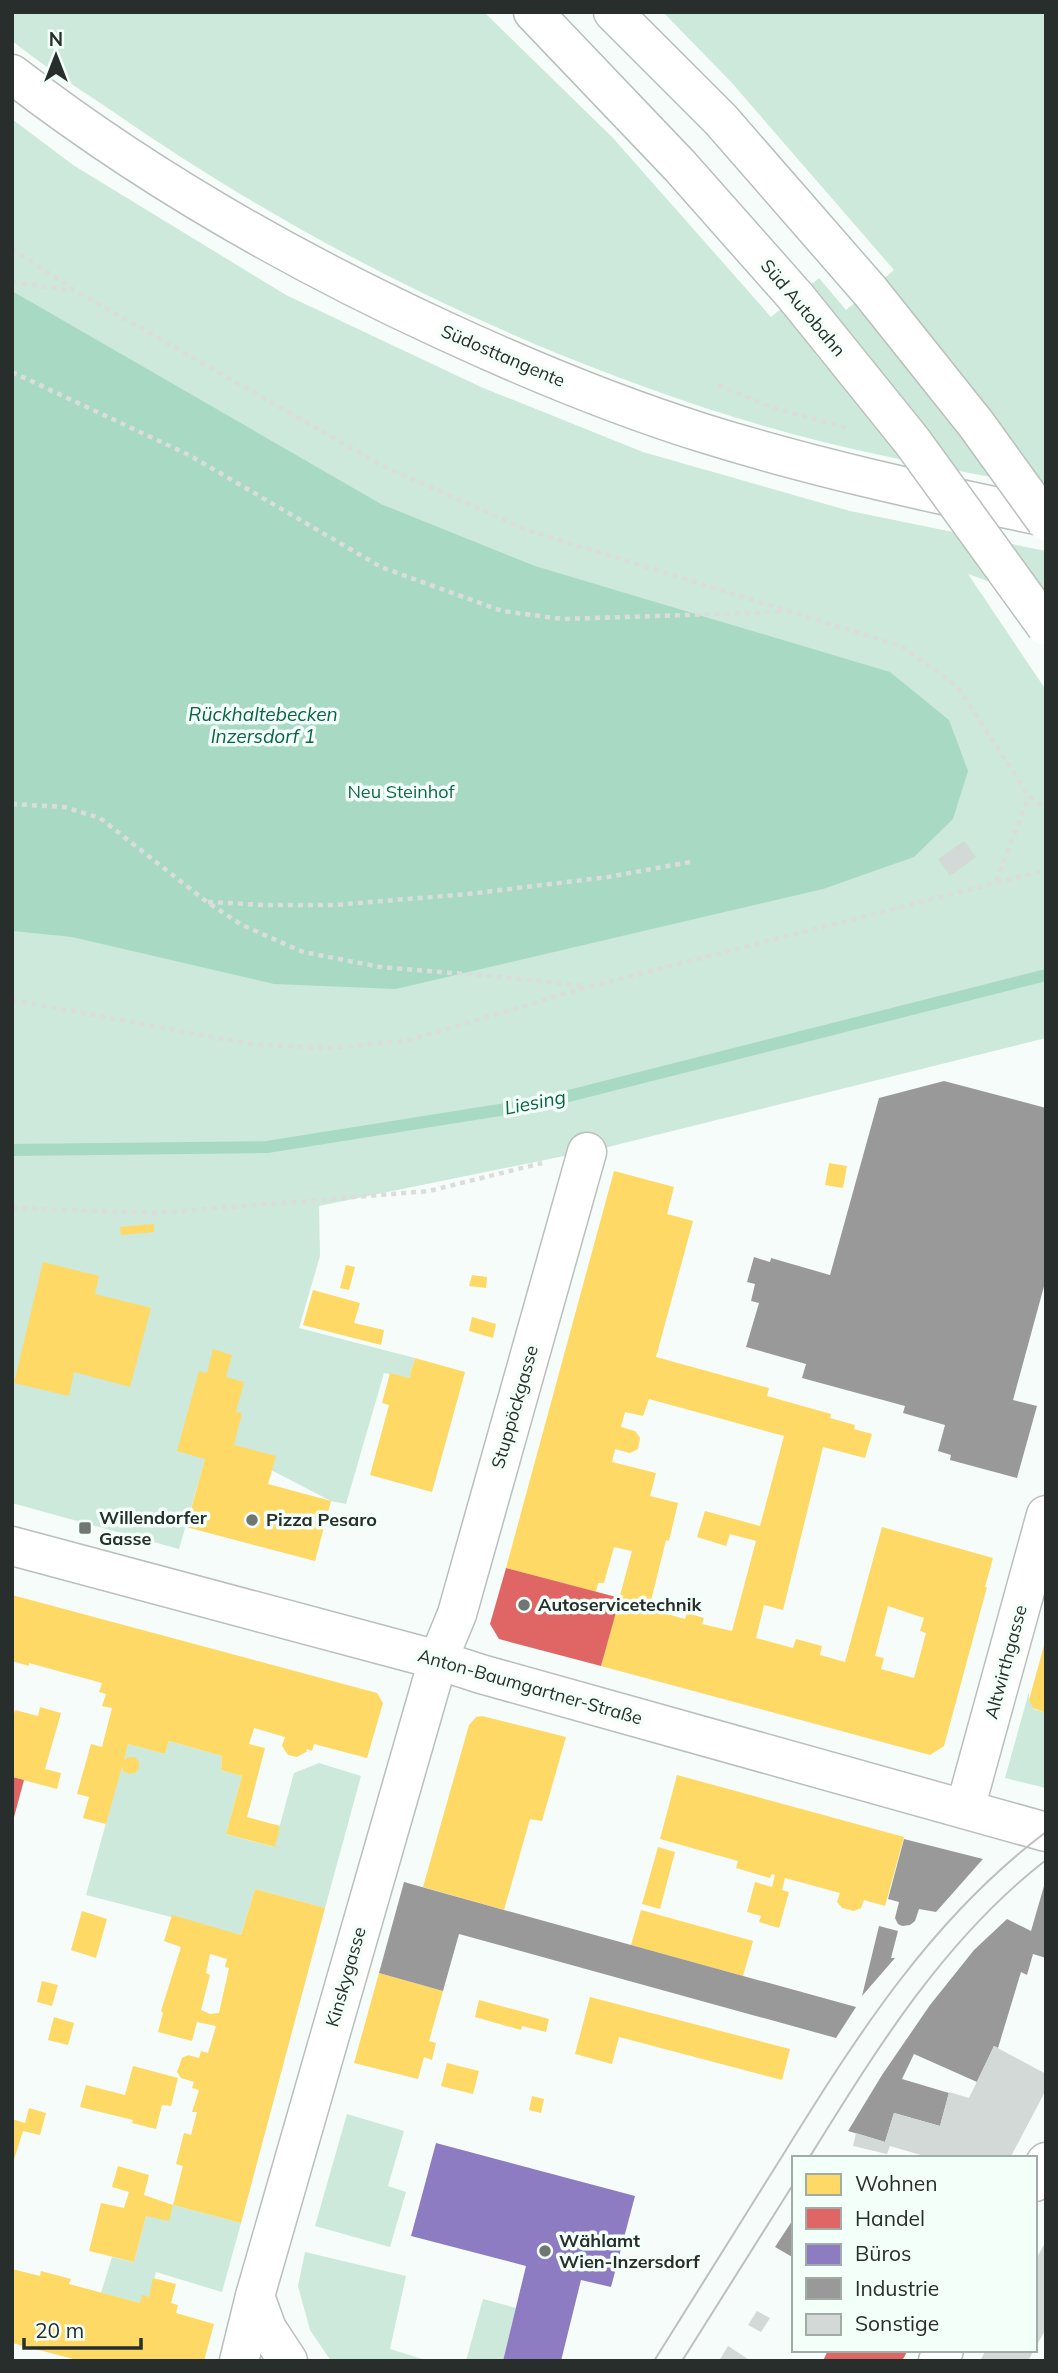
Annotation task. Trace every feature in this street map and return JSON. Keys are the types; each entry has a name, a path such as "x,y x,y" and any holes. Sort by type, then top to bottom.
{"main road":[{"name":"Süd Autobahn","path":"533,12 680,166 796,297 912,441 1046,626"},
{"path":"613,12 721,120 870,291 1046,519"},
{"name":"Südosttangente","path":"12,74 148,170 253,233 373,298 479,347 584,391 699,432 918,491 1046,519"},
{"name":"Stuppöckgasse","path":"438,1660 457,1614 587,1152"},
{"name":"Altwirthgasse","path":"965,1810 1046,1515"},
{"name":"Anton-Baumgartner-Straße","path":"12,1546 438,1660 1046,1832"},
{"name":"Kinskygasse","path":"239,2361 255,2296 422,1708 438,1660"},
{"path":"1037,2178 1046,2162"},
{"path":"255,2296 267,2329 288,2361"}],"path":[{"path":"12,249 76,291 381,465 527,530 784,612 901,646 957,686 1029,796 1046,809"},
{"path":"12,282 76,291"},
{"path":"12,372 189,455 381,568 502,611 564,620 784,612"},
{"path":"996,881 1029,796"},
{"path":"12,804 64,807 100,818 207,902 242,925 303,951 380,967 588,987"},
{"path":"207,902 323,905 401,899 608,877 690,862"},
{"path":"12,1000 250,1045 330,1048 409,1040 588,987 1046,870"},
{"path":"12,1208 156,1213 429,1191 587,1152"}],"green space":[{"path":"12,12 484,12 613,138 771,317 819,278 846,310 894,270 732,83 663,12 1046,12 1046,487 889,457 734,417 652,390 491,325 336,249 187,161 12,41"},
{"name":"Neu Steinhof","path":"12,119 73,165 286,295 481,387 643,452 850,511 1046,551 1046,602 968,574 1046,690 1046,1038 608,1147 319,1206 320,1256 299,1328 415,1358 409,1378 384,1373 346,1504 331,1501 211,1439 179,1549 12,1503"},
{"path":"1029,1692 1034,1709 1046,1713 1046,1788 1005,1778"},
{"path":"169,1741 222,1756 221,1770 242,1776 226,1834 274,1847 294,1773 319,1763 361,1776 325,1908 255,1889 241,1935 86,1895 128,1744 165,1754"},
{"path":"347,2114 404,2131 388,2186 406,2192 390,2247 315,2226"},
{"path":"173,2205 241,2223 222,2292 156,2272 149,2297 140,2303 101,2293 112,2257 134,2262 146,2216"},
{"path":"305,2252 406,2276 390,2349 429,2361 331,2361 310,2330 298,2286"},
{"path":"483,2299 516,2308 503,2361 466,2361"}],"water":[{"name":"Rückhaltebecken Inzersdorf 1","path":"12,291 381,504 535,566 890,672 949,720 968,771 953,819 914,857 823,889 396,989 274,984 72,937 12,931"}],"building: Wohnen":[{"path":"829,1163 847,1166 843,1188 825,1185"},
{"path":"614,1171 674,1187 667,1214 693,1221 656,1357 769,1388 767,1396 831,1414 830,1418 855,1425 854,1429 872,1434 865,1458 823,1447 783,1610 764,1605 756,1638 793,1648 796,1639 822,1646 820,1655 845,1662 882,1527 993,1558 944,1746 930,1755 601,1666 632,1551 614,1547 604,1583 598,1583 596,1592 506,1568","holes":["649,1399 784,1436 760,1526 705,1511 697,1537 726,1546 730,1534 756,1541 732,1631 702,1624 704,1618 687,1613 685,1619 649,1609 678,1503 650,1496 656,1473 612,1462 615,1449 630,1453 638,1449 640,1438 635,1431 621,1427 625,1412 643,1416","888,1606 924,1618 920,1631 926,1633 914,1678 881,1669 884,1658 875,1656"]},
{"path":"154,1224 154,1232 121,1235 120,1227"},
{"path":"43,1262 99,1276 95,1294 151,1308 130,1387 74,1372 69,1396 14,1383"},
{"path":"346,1265 355,1267 349,1290 340,1288"},
{"path":"472,1275 487,1277 486,1288 469,1286"},
{"path":"313,1290 360,1303 354,1323 384,1330 381,1345 303,1325"},
{"path":"472,1317 496,1324 493,1338 469,1331"},
{"path":"213,1349 232,1355 226,1377 244,1382 236,1412 242,1413 234,1445 276,1456 268,1484 331,1501 315,1561 186,1527 205,1459 177,1451 199,1371 207,1373"},
{"path":"415,1358 465,1372 432,1492 370,1475 389,1405 382,1403 390,1373 409,1378"},
{"path":"12,1595 377,1693 383,1703 367,1758 314,1744 312,1751 307,1749 297,1757 288,1755 282,1746 285,1737 254,1728 249,1744 265,1748 247,1817 280,1826 275,1847 226,1834 242,1776 221,1770 222,1756 169,1741 165,1754 128,1744 124,1760 135,1757 139,1768 130,1774 124,1772 122,1767 106,1824 83,1818 89,1797 77,1794 91,1744 102,1747 112,1708 102,1706 106,1694 99,1692 102,1683 12,1661"},
{"path":"1046,1638 1046,1713 1033,1708 1029,1700"},
{"path":"40,1707 61,1713 45,1769 61,1773 57,1789 12,1777 12,1722 15,1710 38,1716"},
{"path":"482,1716 566,1737 542,1821 530,1819 504,1910 423,1887 469,1725 476,1717"},
{"path":"677,1775 904,1837 885,1906 864,1900 861,1908 854,1911 842,1908 837,1902 840,1893 785,1878 782,1890 789,1892 779,1928 759,1922 761,1916 747,1912 755,1882 772,1887 775,1875 772,1874 770,1878 736,1868 738,1861 660,1839"},
{"path":"658,1847 675,1852 660,1909 642,1904"},
{"path":"255,1889 325,1908 241,2223 173,2205 183,2166 176,2164 184,2133 191,2135 197,2112 192,2112 199,2090 192,2088 194,2082 181,2078 177,2072 182,2058 188,2055 199,2058 201,2051 208,2053 216,2026 197,2022 192,2041 158,2032 163,2013 161,2011 181,1947 164,1941 172,1915 241,1935","holes":["210,1954 227,1959 225,1967 229,1968 219,2013 210,2014 201,2010 210,1975 206,1973"]},
{"path":"641,1910 753,1941 743,1976 631,1945"},
{"path":"82,1911 107,1919 96,1958 71,1950"},
{"path":"379,1973 443,1991 429,2041 436,2043 432,2060 424,2057 418,2079 354,2063"},
{"path":"42,1981 58,1985 52,2006 37,2002"},
{"path":"590,1997 790,2049 782,2080 619,2037 612,2064 575,2054"},
{"path":"479,2000 549,2019 546,2032 522,2026 521,2030 475,2017"},
{"path":"54,2017 74,2023 68,2045 48,2040"},
{"path":"447,2063 479,2071 473,2094 441,2086"},
{"path":"133,2066 178,2078 171,2106 162,2105 156,2129 132,2123 133,2120 80,2107 86,2085 125,2095"},
{"path":"532,2096 544,2099 541,2113 529,2110"},
{"path":"29,2108 46,2113 40,2135 23,2131 12,2166 12,2119 25,2123"},
{"path":"118,2166 149,2175 144,2195 173,2205 169,2221 146,2216 134,2262 89,2251 101,2203 124,2208 129,2192 112,2187"},
{"path":"12,2269 40,2276 41,2271 71,2279 69,2284 140,2303 142,2295 149,2297 153,2278 176,2284 171,2303 178,2305 176,2313 214,2324 204,2361 81,2361 12,2343"}],"building: Handel":[{"path":"506,1568 620,1598 601,1666 499,1639 490,1624"},
{"path":"12,1777 24,1780 13,1821 12,1820"},
{"path":"827,2352 907,2352 902,2361 823,2361"}],"building: Büros":[{"name":"Wählamt Wien-Inzersdorf","path":"436,2143 635,2196 611,2287 581,2280 561,2361 503,2361 526,2266 411,2236"}],"building: Industrie":[{"path":"944,1081 1046,1108 1046,1279 1013,1400 1037,1406 1017,1478 950,1460 951,1455 938,1451 945,1425 903,1413 905,1406 802,1378 806,1364 746,1347 759,1303 751,1301 755,1284 747,1282 754,1257 770,1262 771,1258 830,1275 879,1098"},
{"path":"904,1839 983,1859 936,1912 919,1909 915,1921 902,1926 895,1918 899,1902 888,1899"},
{"path":"1046,1879 1046,1958 1033,1954 1027,1975 1021,1972 998,2048 994,2046 977,2082 914,2054 902,2079 949,2093 940,2126 894,2113 885,2142 848,2131 930,2005 974,1950 1007,1919 1031,1931"},
{"path":"404,1882 856,2007 836,2038 459,1934 443,1991 379,1973"},
{"path":"879,1926 898,1931 891,1958 895,1958 862,1996"},
{"path":"792,2221 792,2257 775,2247"}],"building: Sonstige":[{"path":"964,841 976,857 950,876 938,859"},
{"path":"994,2046 1046,2074 1046,2090 1011,2156 924,2156 890,2146 887,2154 853,2146 856,2133 885,2142 894,2113 940,2126 949,2092 969,2098"},
{"path":"1046,2241 1046,2329 1037,2345 1037,2257"},
{"path":"757,2311 770,2318 761,2332 748,2325"},
{"path":"728,2346 751,2361 719,2361"},
{"path":"985,2352 1033,2352 1028,2361 980,2361"}],"waterway":[{"name":"Liesing","path":"12,1150 267,1147 537,1104 1046,975"}],"tram line":[{"path":"654,2361 842,2062 901,1978 968,1901 1005,1865 1046,1832"},
{"path":"810,2156 914,1998 975,1925 1009,1891 1046,1860"},
{"path":"682,2361 792,2186"}],"place":[{"name":"Pizza Pesaro","path":"252,1520"},
{"name":"Willendorfer Gasse","path":"85,1528"},
{"name":"Autoservicetechnik","path":"524,1605"},
{"name":"Wählamt Wien-Inzersdorf","path":"545,2251"}]}
